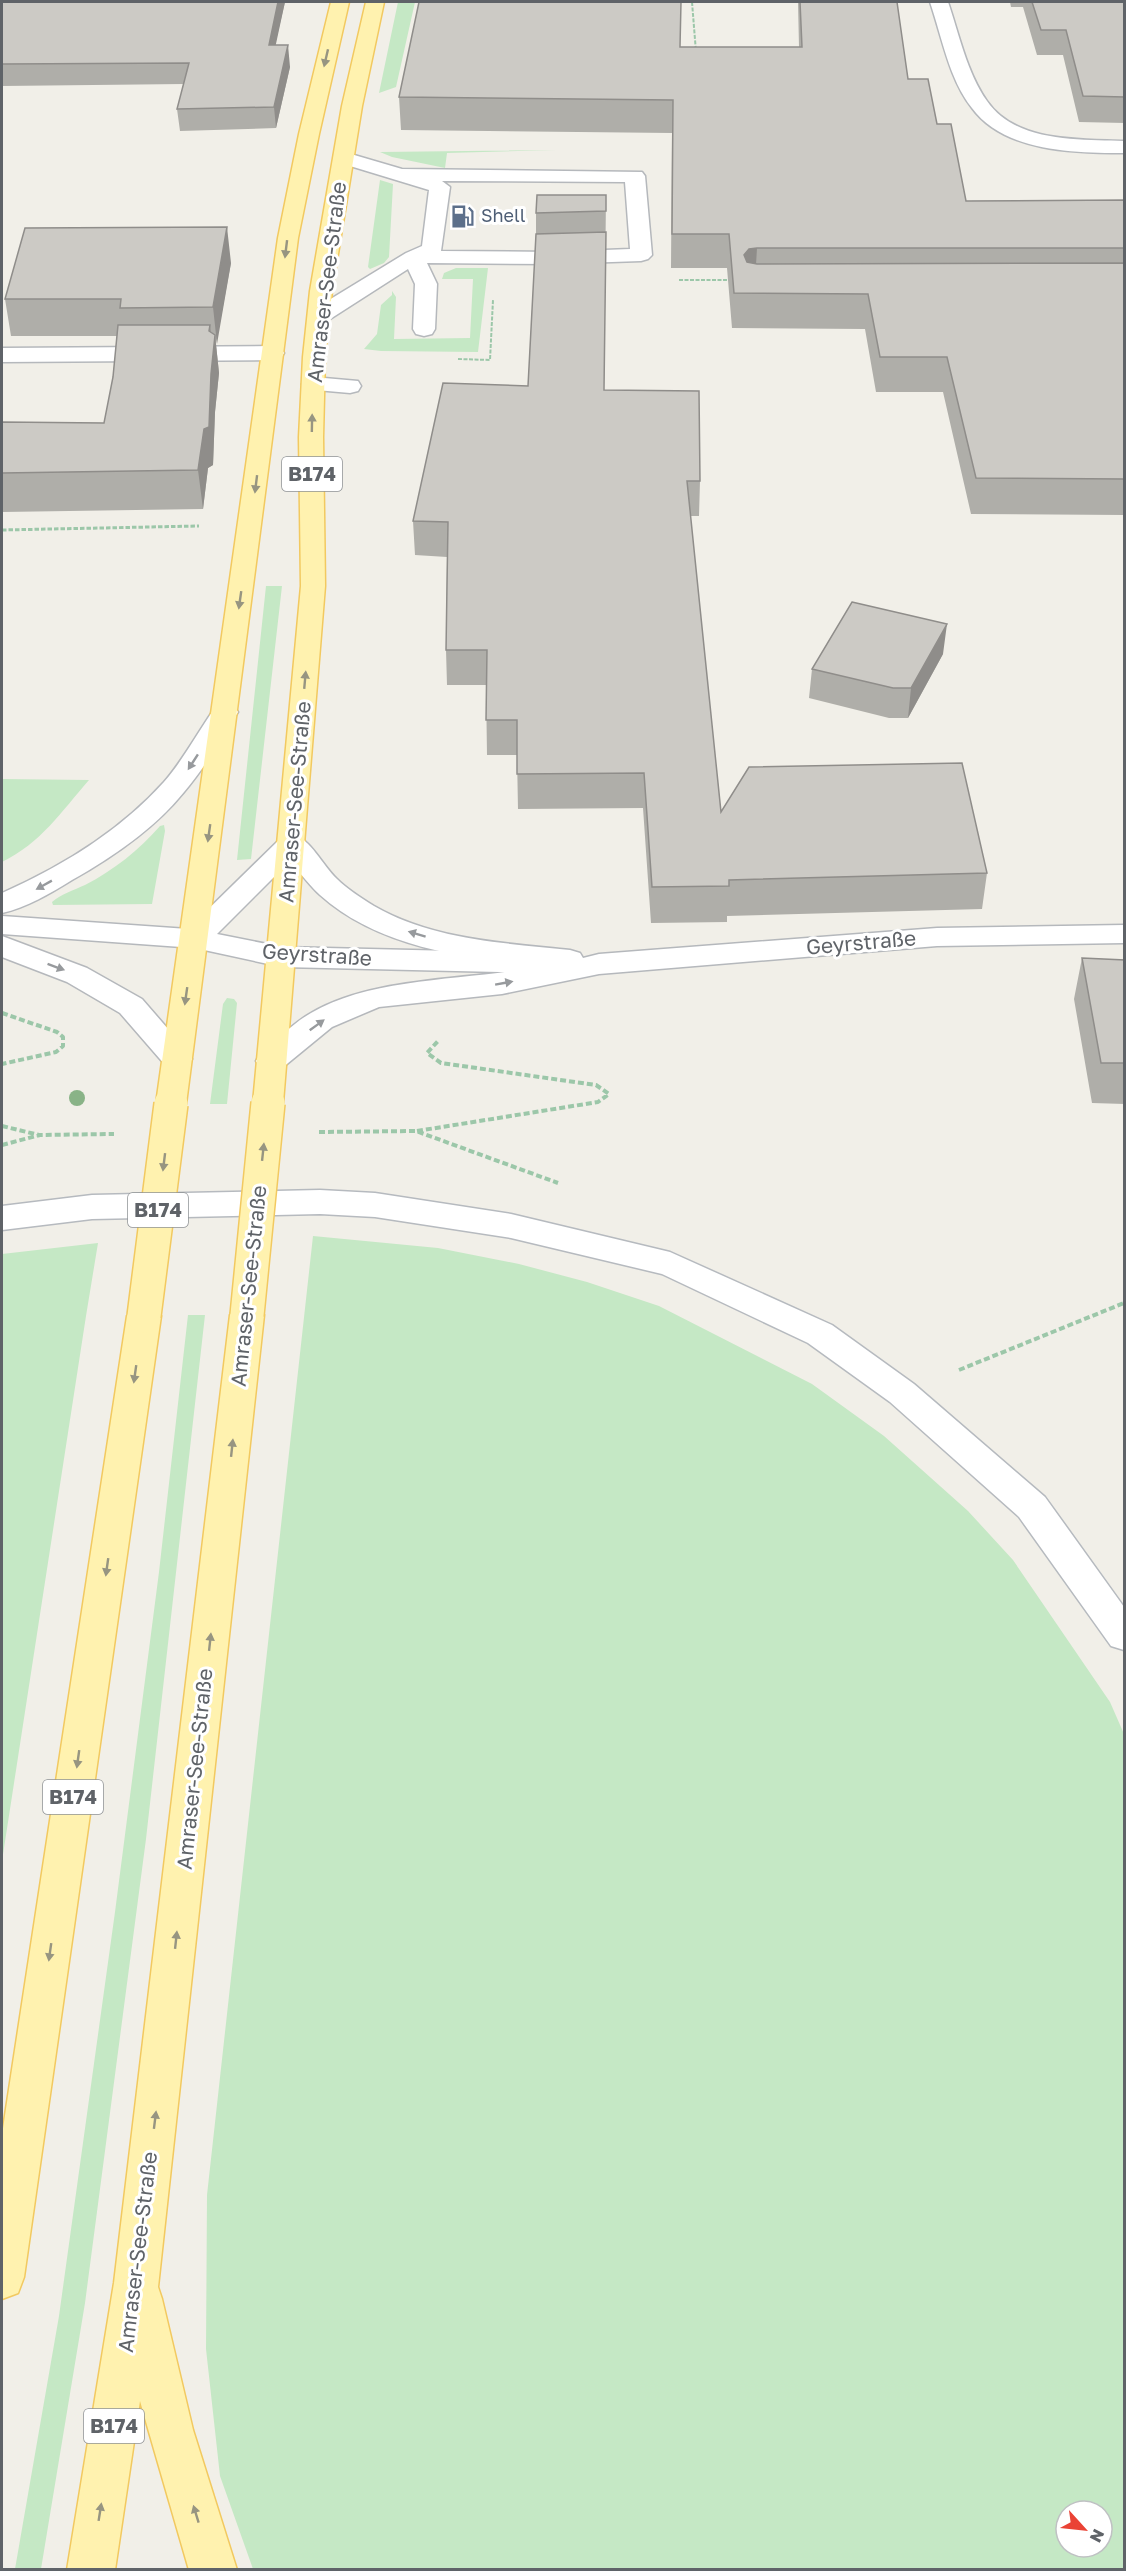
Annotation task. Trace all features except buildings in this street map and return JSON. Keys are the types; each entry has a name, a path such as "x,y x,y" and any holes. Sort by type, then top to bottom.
{"main road":[{"name":"Amraser-See-Straße","path":"2,2277 144,1316 288,238 309,134 340,2"},
{"name":"Amraser-See-Straße","path":"91,2570 136,2283 247,1315 282,957 313,586 313,384 319,316 344,158 375,2"},
{"path":"136,2283 170,2430 213,2570"}],"street":[{"path":"939,2 974,96 991,117 1018,132 1053,143 1125,147"},
{"path":"319,316 413,257 432,249 440,187 344,158"},
{"path":"401,175 509,171 635,176 641,255 554,258 413,257"},
{"path":"413,257 426,284 424,329"},
{"path":"2,355 273,353"},
{"path":"313,384 350,386"},
{"path":"2,904 66,872 142,820 189,769 225,712"},
{"path":"195,939 292,843"},
{"name":"Geyrstraße","path":"292,843 338,895 389,926 461,948 599,964"},
{"name":"Geyrstraße","path":"2,925 195,939 282,957 599,964 937,937 1125,934"},
{"path":"2,946 77,975 131,1006 177,1059"},
{"name":"Geyrstraße","path":"271,1061 321,1020 374,998 502,984 599,964"},
{"path":"2,1218 92,1207 320,1202 375,1205 511,1226 670,1264 819,1334 902,1393 1032,1507 1125,1635"}],"path":[{"path":"692,2 696,56"},
{"path":"670,280 740,280"},
{"path":"456,359 490,360 494,290"},
{"path":"2,530 203,526"},
{"path":"2,1012 57,1032 63,1037 63,1046 56,1052 2,1064"},
{"path":"416,1131 598,1102 609,1094 596,1085 441,1063 427,1053 436,1041 448,1039"},
{"path":"2,1126 39,1135"},
{"path":"902,1393 1125,1303"}],"green space":[{"path":"398,2 415,2 396,87 379,93"},
{"path":"556,150 447,153 445,168 392,157 380,152"},
{"path":"380,180 393,184 389,257 384,263 370,269 368,267"},
{"path":"456,268 488,268 478,352 364,349 377,334 381,305 392,295 392,291 396,297 394,339 470,338 473,279 442,279 444,273"},
{"path":"266,586 282,586 251,859 237,860"},
{"path":"2,779 89,780 39,836 28,846 2,862"},
{"path":"164,825 165,831 152,904 53,905 52,902 59,897 85,885 116,866 144,843 160,826"},
{"path":"227,998 234,999 237,1003 227,1104 210,1104 223,1004"},
{"path":"313,1236 438,1248 519,1264 587,1282 659,1306 812,1384 884,1436 968,1511 1013,1560 1110,1702 1124,1734 1124,2569 253,2569 220,2476 206,2349 207,2195"},
{"path":"98,1243 86,1316 2,1861 2,1254"},
{"path":"188,1315 205,1315 146,1839 85,2303 41,2569 15,2569 59,2316 115,1912 159,1572"}],"place":[{"name":"Shell","path":"463,216"}]}
